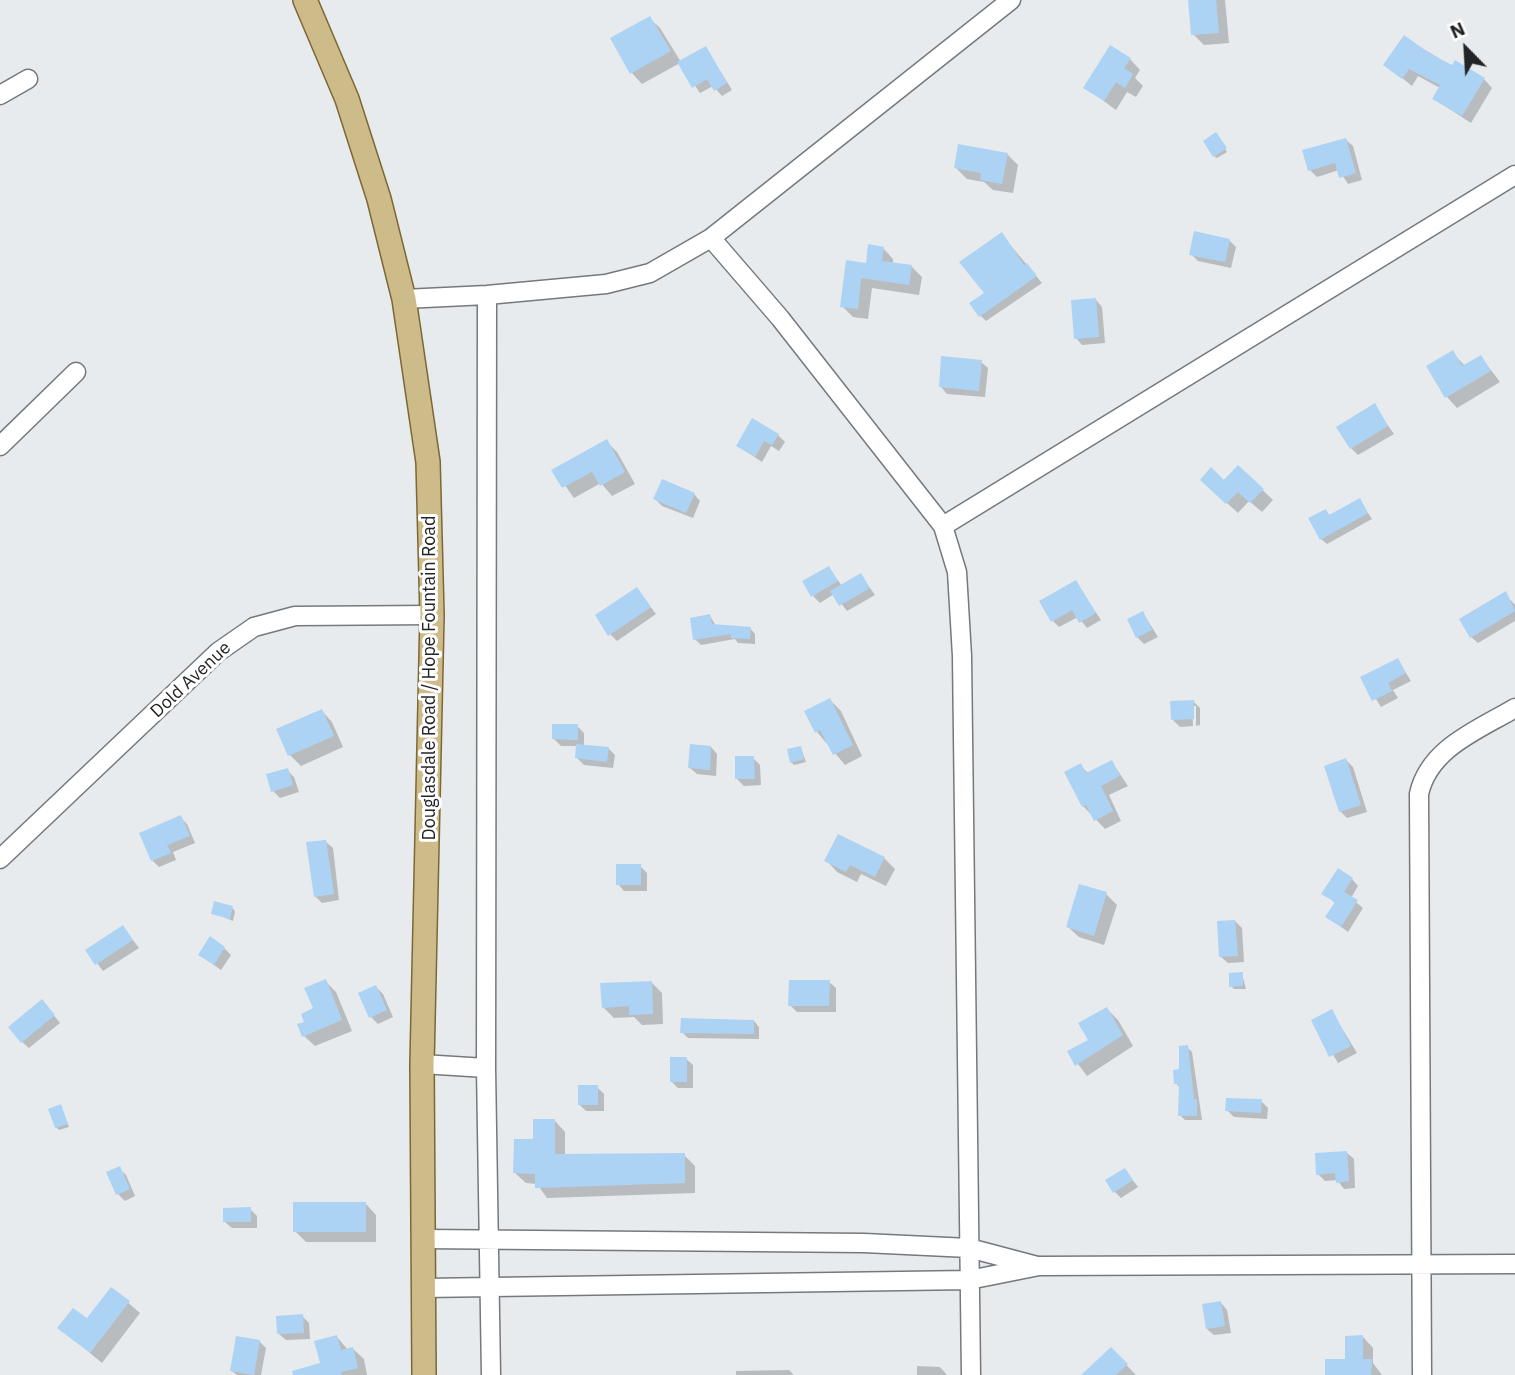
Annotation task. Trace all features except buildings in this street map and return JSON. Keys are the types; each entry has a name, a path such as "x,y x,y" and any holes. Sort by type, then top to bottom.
{"main road":[{"name":"Douglasdale Road / Hope Fountain Road","path":"305,0 347,99 366,154 404,299 428,462 432,615 422,1064 424,1375"}],"street":[{"path":"404,299 487,295 606,284 634,278 668,265 711,238 1011,0"},
{"path":"0,95 28,79"},
{"path":"943,526 1515,175"},
{"path":"711,238 780,318 943,526 957,572 962,656 971,1375"},
{"path":"487,295 486,1068 491,1375"},
{"path":"0,446 76,372"},
{"name":"Dold Avenue","path":"0,859 218,652 241,635 273,620 295,616 432,615"},
{"path":"1422,1375 1419,794 1428,769 1439,755 1515,708"},
{"path":"422,1064 486,1068"},
{"path":"424,1239 864,1242 969,1248 1039,1266"},
{"path":"424,1288 969,1280 1039,1266 1515,1264"}]}
